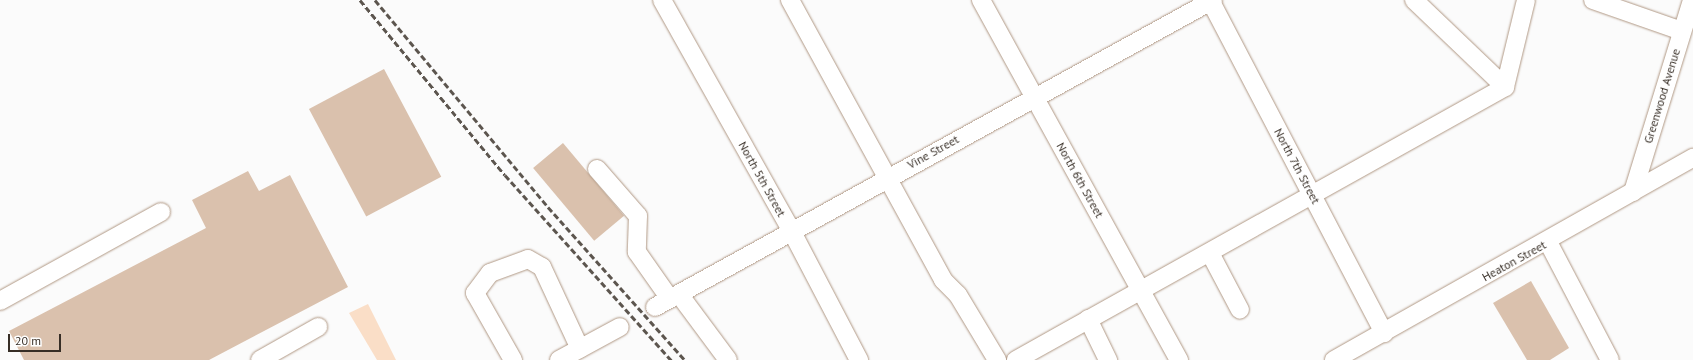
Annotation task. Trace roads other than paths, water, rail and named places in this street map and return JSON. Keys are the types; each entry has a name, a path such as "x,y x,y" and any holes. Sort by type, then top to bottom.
{"street":[{"name":"North 5th Street","path":"662,0 791,230 859,360"},
{"path":"790,0 885,178 942,280 958,295 997,360"},
{"name":"North 6th Street","path":"981,0 1035,96 1178,360"},
{"name":"Vine Street","path":"668,300 885,178 1211,0"},
{"name":"North 7th Street","path":"1211,0 1384,333"},
{"path":"1414,0 1505,87"},
{"path":"1016,360 1505,87 1526,0"},
{"path":"1593,0 1682,31"},
{"name":"Greenwood Avenue","path":"1633,192 1692,0"},
{"name":"Heaton Street","path":"1334,360 1548,242 1693,158"},
{"path":"597,169 638,216 637,252 668,300 728,360"},
{"path":"0,301 161,212"},
{"path":"1548,242 1610,360"},
{"path":"1210,253 1240,310"},
{"path":"513,360 475,294 490,273 528,259 542,267 580,349"},
{"path":"1088,319 1108,360"},
{"path":"260,360 318,327"},
{"path":"559,360 620,327"}],"railway":[{"path":"360,0 505,175 671,360"},
{"path":"375,0 548,207 685,360"}]}
